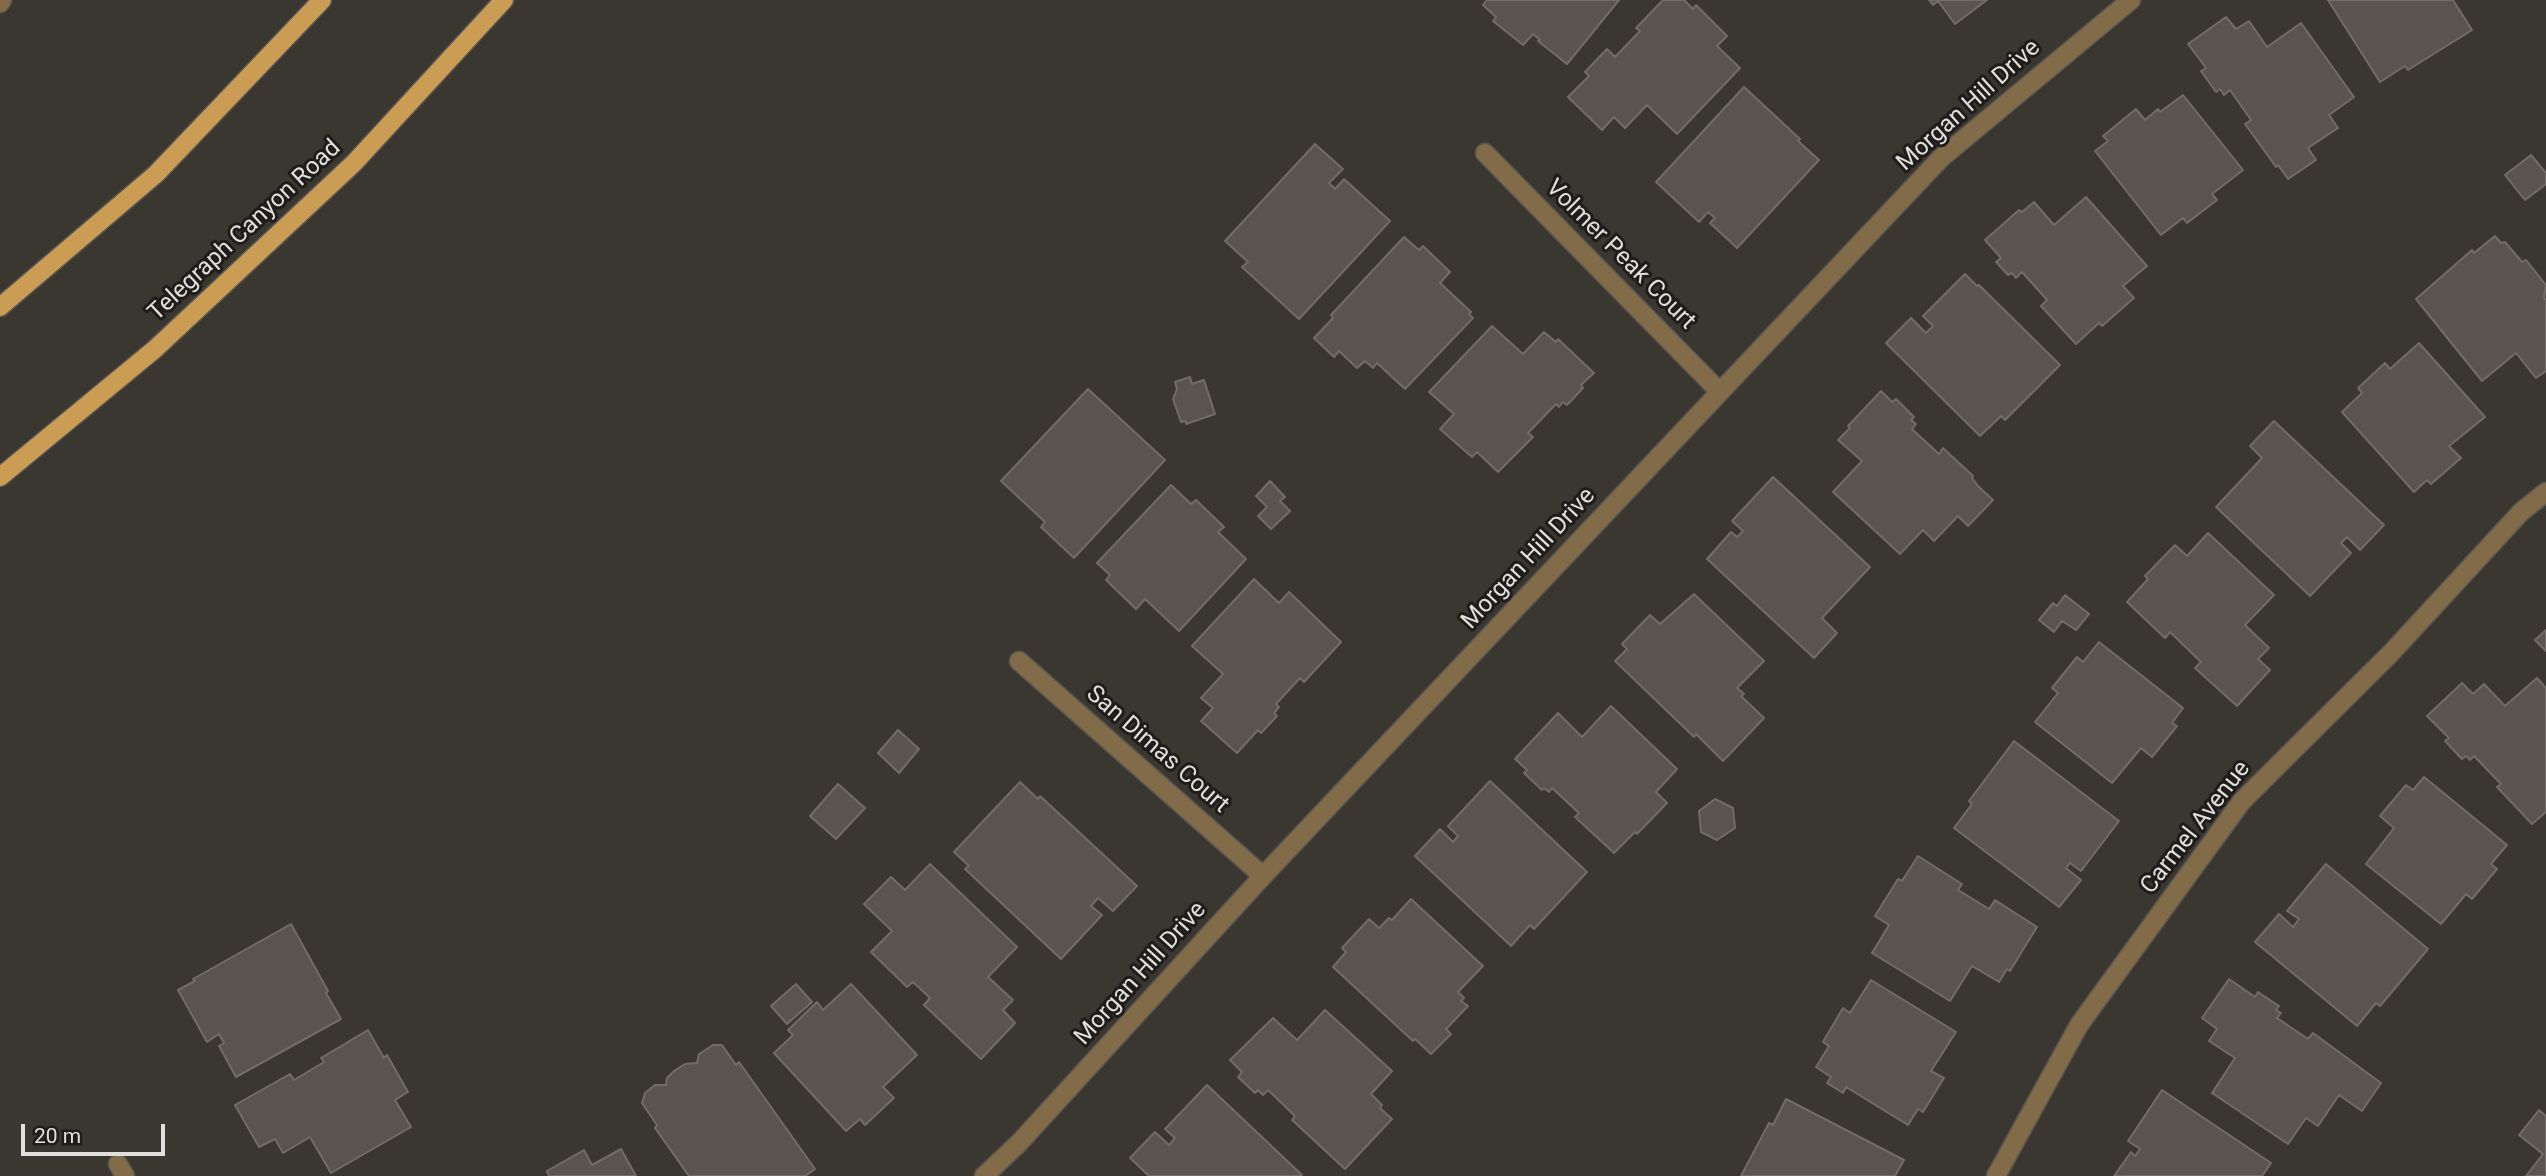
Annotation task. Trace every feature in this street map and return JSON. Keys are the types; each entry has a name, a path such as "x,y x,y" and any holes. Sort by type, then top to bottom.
{"main road":[{"path":"0,307 156,174 321,0"},
{"name":"Telegraph Canyon Road","path":"0,477 155,349 354,163 504,0"}],"street":[{"name":"Morgan Hill Drive","path":"984,1176 1019,1143 1263,876 1941,158 2132,0"},
{"name":"Volmer Peak Court","path":"1485,153 1720,392"},
{"name":"Carmel Avenue","path":"1996,1176 2079,1025 2242,801 2391,653 2521,512 2546,492"},
{"name":"San Dimas Court","path":"1019,661 1263,876"}],"building":[{"path":"1487,0 1619,0 1567,64 1533,34 1523,45 1493,21 1496,17 1483,5"},
{"path":"1663,0 1684,0 1693,9 1696,5 1727,36 1717,46 1740,68 1677,134 1647,105 1625,128 1614,117 1602,130 1568,97 1589,76 1585,72 1607,49 1615,57 1640,31 1636,28"},
{"path":"1929,0 1987,0 1955,24 1938,1 1933,5"},
{"path":"2328,0 2453,0 2472,30 2408,70 2405,66 2380,82"},
{"path":"2226,17 2236,29 2249,21 2267,47 2301,23 2354,97 2329,115 2338,128 2308,148 2316,160 2288,179 2245,124 2251,120 2230,90 2224,95 2220,89 2216,92 2201,71 2206,68 2188,44"},
{"path":"1744,87 1819,160 1737,248 1710,223 1715,218 1708,212 1699,222 1656,182"},
{"path":"2183,95 2243,170 2212,194 2217,200 2187,223 2183,218 2161,235 2095,151 2108,141 2103,136 2136,109 2145,120"},
{"path":"1315,144 1343,169 1329,183 1335,189 1344,179 1390,221 1299,319 1242,267 1248,262 1225,241"},
{"path":"2531,155 2546,173 2546,184 2525,200 2505,175"},
{"path":"2086,197 2147,266 2123,286 2134,298 2102,326 2099,323 2076,344 2041,306 2047,300 2022,272 2016,278 2012,273 2008,275 1996,262 2001,258 1985,240 2019,210 2022,212 2034,202 2054,225"},
{"path":"2495,236 2501,243 2505,242 2522,262 2526,260 2546,285 2546,371 2536,378 2516,353 2482,381 2416,299 2472,250 2474,253"},
{"path":"1404,237 1419,250 1423,246 1450,272 1440,283 1471,312 1469,314 1473,318 1405,389 1377,363 1373,368 1365,361 1357,368 1339,351 1334,357 1314,338 1333,318 1331,315"},
{"path":"1965,274 2060,365 2005,420 2001,416 1980,436 1886,343 1911,318 1926,333 1933,326 1923,316"},
{"path":"1492,326 1523,354 1544,332 1556,342 1558,339 1594,373 1581,385 1583,388 1567,405 1563,402 1559,407 1556,404 1528,433 1533,437 1498,472 1477,452 1472,457 1440,429 1454,414 1429,392"},
{"path":"2419,343 2485,417 2449,446 2461,458 2431,484 2427,480 2414,492 2342,412 2362,393 2358,388 2385,363 2390,369"},
{"path":"1190,377 1192,384 1204,380 1215,414 1186,424 1186,421 1181,422 1173,399 1177,389 1175,382"},
{"path":"1088,389 1165,460 1074,558 1041,527 1045,522 1001,481"},
{"path":"1881,391 1892,402 1896,399 1914,417 1911,420 1916,424 1912,429 1939,454 1943,448 1973,476 1979,487 1993,500 1968,526 1958,516 1934,541 1923,530 1900,554 1833,492 1862,461 1838,440"},
{"path":"2274,421 2384,525 2360,550 2347,537 2341,543 2351,553 2310,596 2216,507 2262,458 2250,446"},
{"path":"1773,477 1870,567 1822,618 1837,633 1814,658 1707,559 1731,532 1737,537 1743,531 1732,521"},
{"path":"1270,481 1285,497 1280,501 1290,511 1271,529 1258,516 1267,507 1256,496"},
{"path":"1171,485 1191,504 1196,500 1224,527 1218,532 1246,559 1179,631 1145,599 1136,609 1106,580 1110,575 1097,563"},
{"path":"2208,533 2274,595 2245,625 2269,648 2258,659 2270,670 2237,706 2195,668 2201,662 2170,632 2165,638 2127,602 2148,579 2145,576 2175,545 2187,556"},
{"path":"1254,579 1279,603 1289,592 1341,642 1304,682 1300,678 1276,704 1279,707 1274,713 1277,716 1261,733 1258,730 1237,753 1201,721 1213,708 1201,698 1223,674 1192,646"},
{"path":"1694,594 1764,661 1737,688 1744,694 1741,696 1764,718 1723,761 1615,661 1627,649 1622,644 1650,615 1660,624"},
{"path":"2065,595 2089,614 2076,630 2062,621 2054,632 2039,620 2053,603 2057,606"},
{"path":"2546,630 2546,651 2535,640"},
{"path":"2099,642 2183,708 2172,723 2177,726 2152,757 2141,748 2112,783 2035,722 2058,693 2052,688 2077,657 2083,662"},
{"path":"2537,678 2546,688 2546,812 2532,824 2497,787 2501,784 2474,756 2470,760 2466,756 2462,759 2445,741 2449,738 2427,716 2462,683 2473,694 2484,684 2505,706"},
{"path":"1611,706 1677,769 1656,792 1667,803 1614,853 1575,817 1579,813 1552,788 1549,792 1544,788 1542,790 1524,773 1527,770 1515,759 1558,713 1582,737"},
{"path":"898,730 919,749 899,773 878,753"},
{"path":"2014,741 2119,821 2081,871 2070,863 2066,868 2081,880 2059,907 1954,828 1972,804 1969,801"},
{"path":"2424,777 2507,845 2491,864 2497,869 2472,899 2466,894 2441,924 2366,864 2394,828 2380,816 2406,785 2413,790"},
{"path":"1490,781 1587,872 1534,929 1530,925 1511,946 1415,856 1440,829 1453,842 1458,836 1448,826"},
{"path":"1020,782 1038,799 1040,796 1137,886 1113,911 1098,898 1091,906 1102,915 1061,959 965,869 969,866 954,852"},
{"path":"838,784 865,808 836,839 810,816"},
{"path":"1715,799 1733,808 1735,828 1717,840 1701,832 1699,811"},
{"path":"1918,856 1962,884 1958,890 1989,909 1995,900 2037,927 2010,971 2007,969 1999,982 1972,966 1950,1001 1872,953 1889,925 1875,916 1898,879 1902,881"},
{"path":"930,864 1017,947 988,977 1013,1000 1003,1010 1015,1023 981,1059 924,1005 930,998 913,982 907,987 871,952 892,931 864,904 891,877 905,890"},
{"path":"2326,864 2428,949 2380,1006 2376,1003 2357,1026 2255,942 2279,914 2293,927 2299,919 2287,911"},
{"path":"1411,899 1483,966 1458,992 1464,998 1461,1001 1468,1006 1446,1029 1451,1034 1431,1054 1415,1039 1413,1041 1333,967 1346,952 1342,948 1369,919 1379,928 1389,918 1392,920"},
{"path":"291,924 341,1019 236,1077 219,1046 224,1043 219,1034 207,1042 178,990"},
{"path":"2229,979 2255,997 2258,992 2279,1006 2276,1010 2281,1013 2277,1018 2308,1039 2313,1033 2381,1083 2362,1111 2339,1095 2318,1126 2306,1118 2288,1144 2212,1093 2235,1058 2209,1041 2217,1029 2202,1018"},
{"path":"1871,980 1956,1032 1931,1071 1944,1078 1923,1112 1918,1109 1908,1125 1846,1087 1843,1093 1827,1083 1831,1077 1816,1067 1829,1046 1823,1042 1843,1008 1850,1013"},
{"path":"796,984 812,1002 787,1024 771,1006"},
{"path":"851,984 917,1055 883,1087 894,1098 865,1125 860,1119 846,1131 774,1053 793,1035 788,1030 817,1002 823,1010"},
{"path":"1325,1010 1392,1071 1371,1094 1382,1105 1380,1108 1392,1119 1345,1169 1292,1120 1295,1116 1268,1090 1263,1095 1258,1090 1255,1093 1238,1077 1242,1072 1230,1060 1273,1018 1297,1040"},
{"path":"368,1030 384,1058 387,1055 408,1092 395,1100 411,1127 331,1173 310,1137 283,1153 275,1139 259,1147 235,1105 290,1074 294,1080 324,1062 321,1058"},
{"path":"713,1045 722,1045 736,1065 739,1062 815,1169 805,1176 689,1176 655,1128 657,1125 642,1103 645,1093 655,1085 666,1085 667,1078 674,1071 685,1064 697,1063 699,1054"},
{"path":"1207,1085 1302,1175 1149,1176 1130,1158 1155,1132 1169,1145 1175,1138 1165,1129"},
{"path":"2162,1090 2271,1163 2262,1176 2114,1176 2131,1152 2135,1156 2140,1149 2128,1141"},
{"path":"1786,1099 1904,1160 1895,1176 1741,1176 1769,1123 1773,1125"},
{"path":"2539,1110 2546,1116 2546,1176 2526,1176 2543,1154 2519,1135"},
{"path":"621,1149 636,1176 549,1176 547,1171 584,1150 592,1165"}]}
